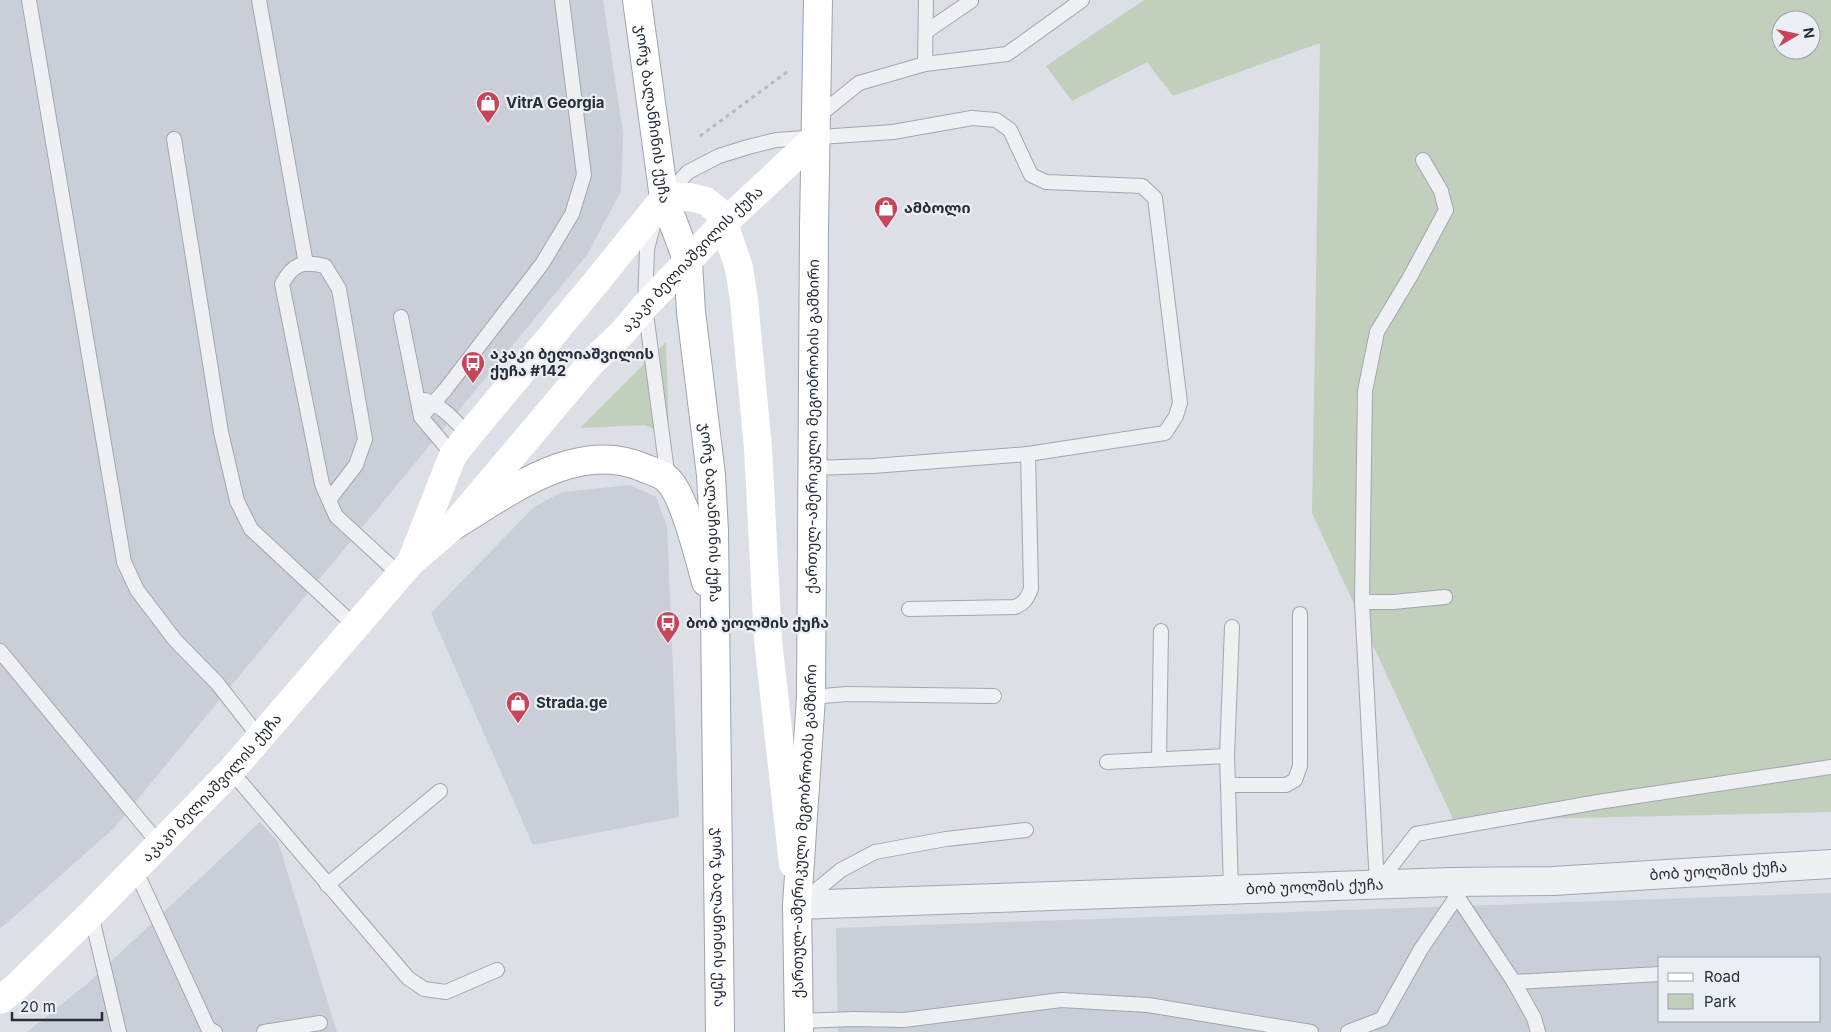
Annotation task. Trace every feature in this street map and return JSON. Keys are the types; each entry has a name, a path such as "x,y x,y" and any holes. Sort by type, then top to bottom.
{"main road":[{"name":"ჯორჯ ბალანჩინის ქუჩა","path":"637,0 664,198 688,262 691,312 711,475 714,531 720,1032"},
{"name":"ქართულ-ამერიკული მეგობრობის გამზირი","path":"799,1026 797,906 811,697 818,0"},
{"name":"აკაკი ბელიაშვილის ქუჩა","path":"0,1000 15,988 91,914 231,771 405,568 452,526 590,364 624,331 645,306 816,128"},
{"path":"664,198 690,197 706,201 717,210 724,223 739,268 744,300 758,448 768,640 797,906"},
{"name":"აკაკი ბელიაშვილის ქუჩა","path":"405,568 461,445 664,198"},
{"path":"452,526 549,470 603,459 630,462 668,479 680,498 715,612"}],"street":[{"name":"ბობ უოლშის ქუჩა","path":"797,906 1377,885 1454,889 1831,864"}],"lane":[{"path":"29,0 124,562 137,590 175,640 217,683 260,738"},
{"path":"259,0 306,264"},
{"path":"421,417 434,403 542,264 572,214 584,175 562,0"},
{"path":"925,64 926,0"},
{"path":"816,128 860,83 925,64 1007,54 1082,0"},
{"path":"927,31 971,1"},
{"path":"668,479 645,306 647,249 652,225 664,198 688,172 719,156 816,128 893,132 972,118 996,120 1010,130 1031,175 1046,182 1142,186 1155,198 1180,402 1176,416 1165,432 1028,454 873,466 812,468"},
{"path":"174,139 221,432 237,501 251,529 356,626"},
{"path":"1377,885 1362,602 1364,392 1377,332 1446,210 1441,191 1423,160"},
{"path":"329,500 356,465 365,439 339,290 325,266 311,263 298,265 287,274 282,284 322,484 329,500 336,516 405,568"},
{"path":"401,317 421,417 461,445"},
{"path":"416,397 434,403 452,417 461,445"},
{"path":"909,609 1015,607 1024,603 1031,588 1028,454"},
{"path":"1362,602 1393,602 1445,596"},
{"path":"1228,785 1286,786 1295,780 1300,766 1300,614"},
{"path":"1231,891 1227,756 1232,627"},
{"path":"1159,759 1161,631"},
{"path":"0,652 160,845"},
{"path":"811,697 847,694 994,696"},
{"path":"1107,762 1227,756"},
{"path":"1377,885 1416,834 1598,802 1831,767"},
{"path":"231,771 408,978 424,989 446,992 497,970"},
{"path":"327,885 440,791"},
{"path":"797,906 841,870 875,852 946,840 1026,830"},
{"path":"135,869 208,1028 215,1032"},
{"path":"1348,1032 1382,1019 1454,889 1514,982 1534,1018 1538,1032"},
{"path":"91,914 119,1032"},
{"path":"1514,982 1658,974"},
{"path":"799,1026 854,1019 904,1020 1061,1000 1148,1005 1311,1032"},
{"path":"264,1032 320,1023"}],"path":[{"path":"700,136 788,72"}],"shaded area":[{"path":"0,0 603,0 623,133 621,191 587,255 113,829 0,929"},
{"path":"630,485 656,497 667,527 679,817 533,845 431,613 534,507 562,492"},
{"path":"260,822 278,842 337,1032 27,1032 88,983"},
{"path":"1831,893 1831,1032 838,1032 836,928"}],"green space":[{"path":"1144,0 1831,0 1831,812 1454,821 1312,513 1320,43 1173,96 1147,62 1072,101 1046,66"},
{"path":"666,342 669,436 645,425 580,428"}],"place":[{"name":"VitrA Georgia","path":"488,124"},
{"name":"ამბოლი","path":"886,229"},
{"name":"აკაკი ბელიაშვილის ქუჩა #142","path":"473,384"},
{"name":"ბობ უოლშის ქუჩა","path":"668,644"},
{"name":"Strada.ge","path":"518,724"}]}
